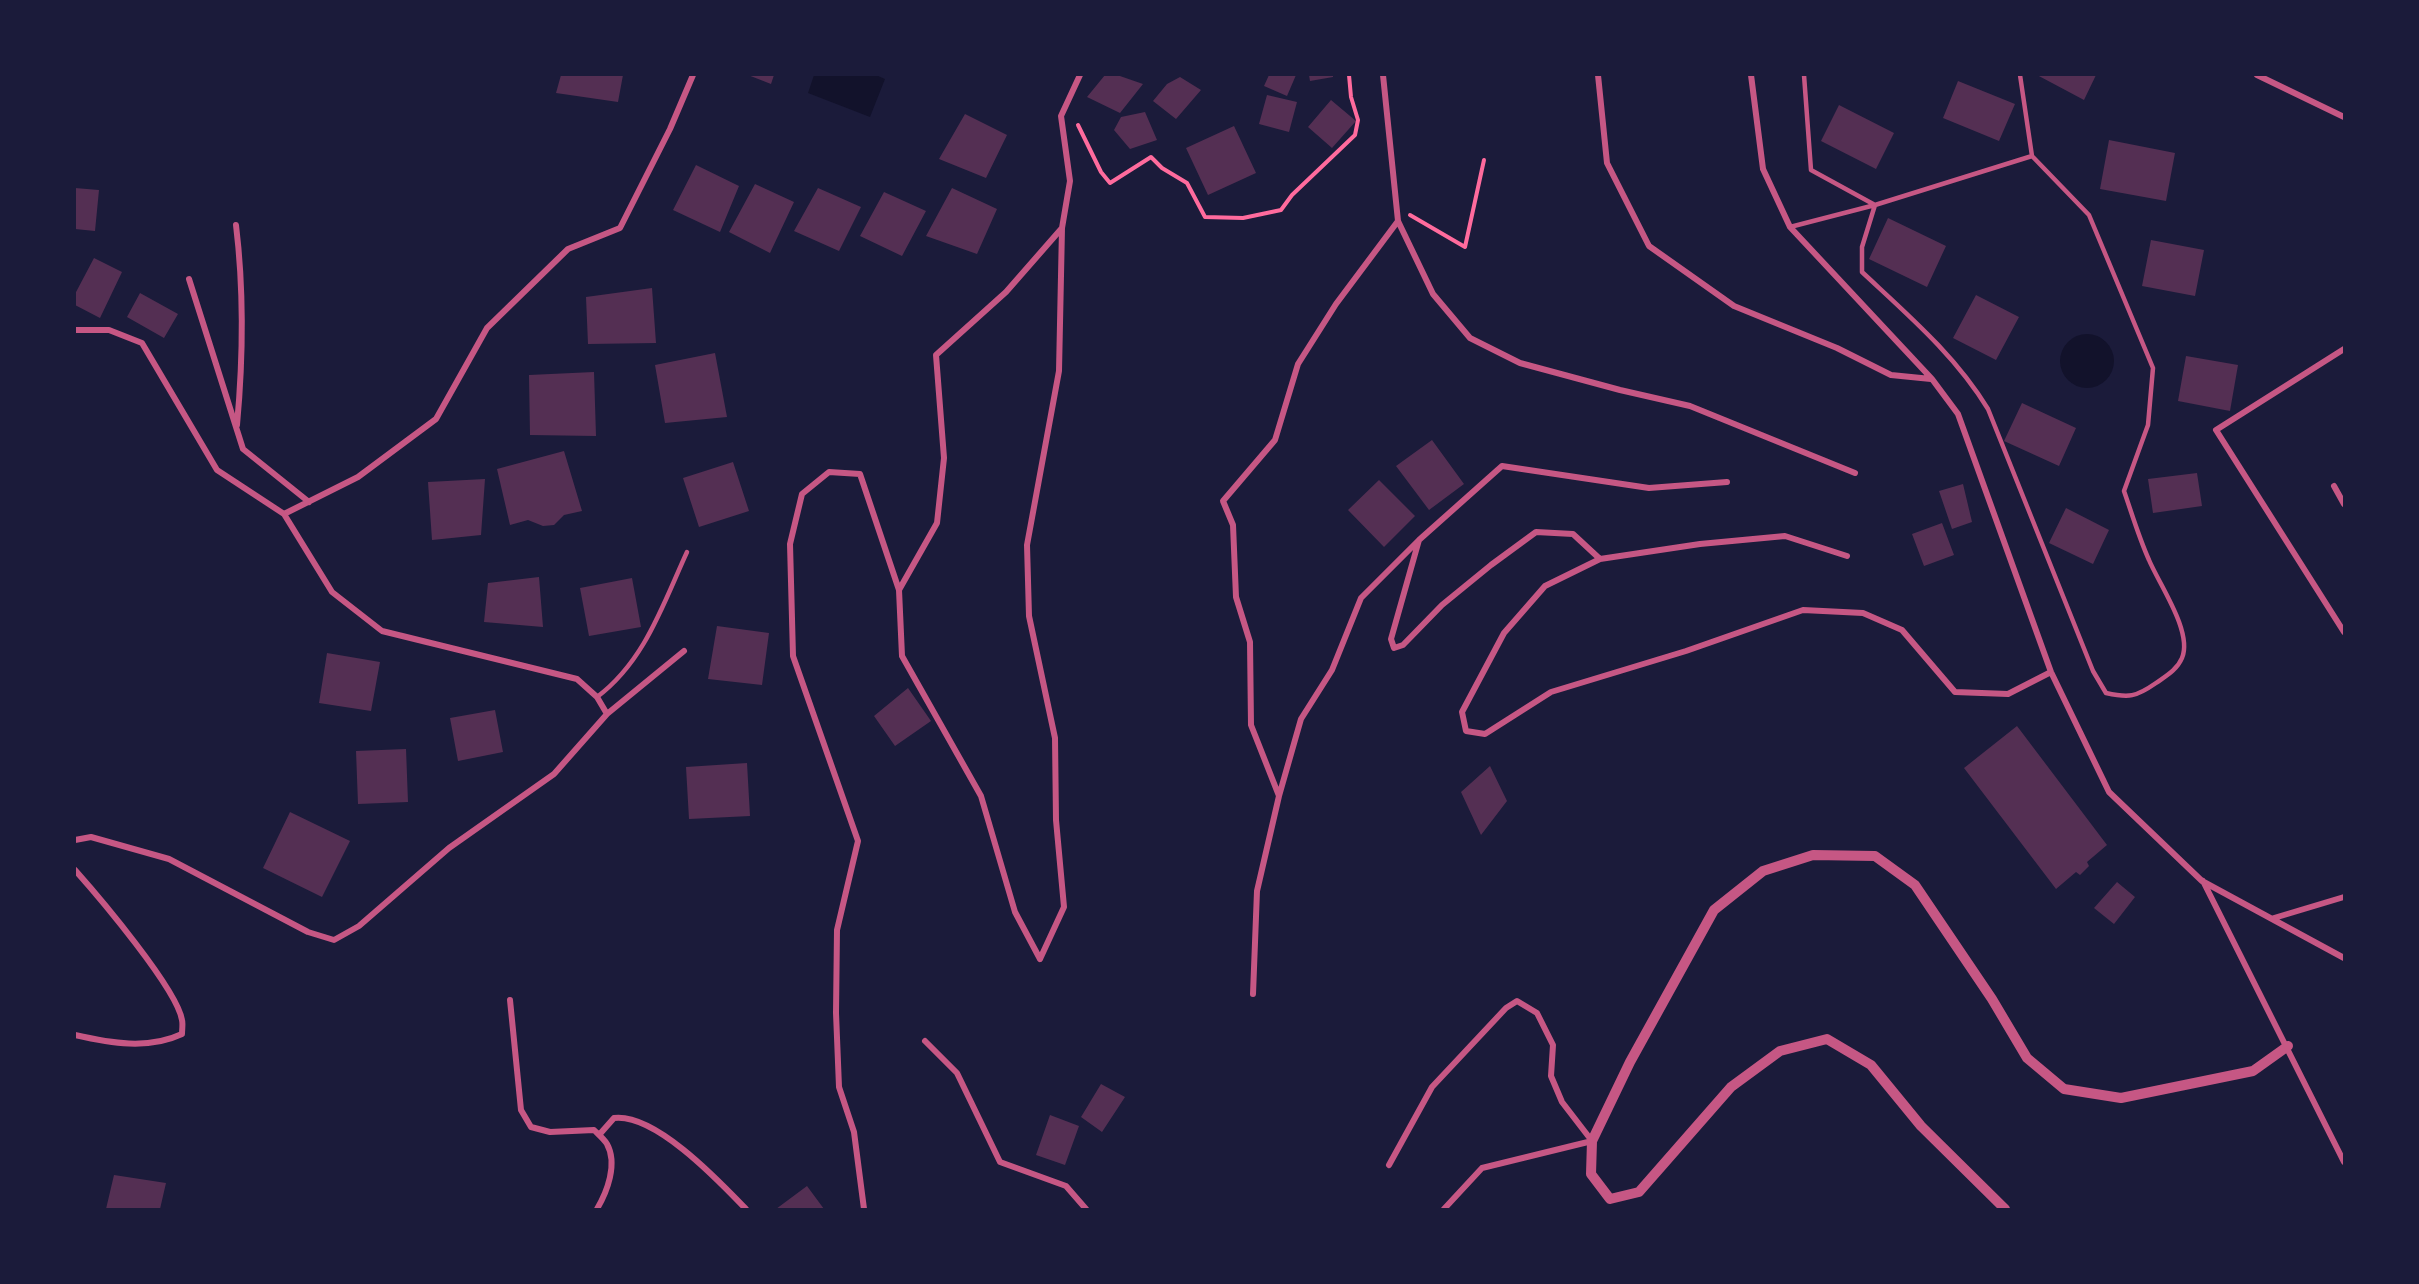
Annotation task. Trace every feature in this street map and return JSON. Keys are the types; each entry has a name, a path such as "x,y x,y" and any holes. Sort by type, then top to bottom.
{"street":[{"path":"284,514 358,477 436,419 487,328 568,249 620,228 670,129 693,75"},
{"path":"864,1209 854,1132 839,1087 836,1012 837,930 858,841 793,656 790,544 802,494 829,472 860,474 898,590 902,656 981,796 1015,912 1040,959 1064,907 1056,820 1055,738 1029,616 1027,545 1059,371 1062,228 1070,181 1061,116 1080,75"},
{"path":"1383,75 1398,221 1433,294 1470,338 1520,363 1690,406 1854,473"},
{"path":"1598,75 1606,163 1649,246 1734,306 1837,348 1890,375 1932,379"},
{"path":"1751,75 1763,169 1790,227 1932,379 1958,414 2051,672 2109,792 2202,881 2344,958"},
{"path":"2257,75 2344,117"},
{"path":"1279,796 1251,725 1250,642 1236,597 1233,525 1222,501 1275,440 1298,363 1336,304 1398,221"},
{"path":"236,225 240,258 241,383 237,429"},
{"path":"898,590 937,522 944,458 936,355 1006,292 1062,228"},
{"path":"189,279 243,449 309,502"},
{"path":"75,330 109,330 142,344 217,470 284,514 332,592 382,631 577,679 597,697 607,714"},
{"path":"2344,349 2216,430 2344,633"},
{"path":"1253,994 1257,891 1279,796 1301,718 1332,670 1361,598 1419,540 1502,466 1649,488 1727,483"},
{"path":"2334,486 2344,504"},
{"path":"1419,540 1391,639 1394,648 1403,645 1442,605 1536,532 1574,534 1600,559"},
{"path":"1847,556 1785,536 1700,544 1600,559 1545,586 1504,633 1462,712 1466,731 1485,734 1551,692 1686,651 1803,610 1863,613 1902,630 1955,692 2008,694 2051,672"},
{"path":"75,840 91,837 170,860 308,932 334,940 359,926 448,848 554,774 607,714 684,651"},
{"path":"2005,1209 1922,1126 1872,1065 1827,1039 1780,1051 1731,1087 1639,1192 1610,1199 1591,1174 1592,1141 1630,1062 1714,910 1763,871 1813,855 1875,856 1915,885 1992,999 2027,1058 2064,1089 2121,1098 2253,1071 2288,1046"},
{"path":"75,870 105,905 173,997 183,1020 182,1034 165,1042 112,1043 75,1035"},
{"path":"2202,881 2288,1046 2344,1162"},
{"path":"2274,918 2344,897"},
{"path":"510,1000 521,1110 531,1127 550,1132 594,1130 608,1145 611,1167 607,1191 597,1209"},
{"path":"1389,1165 1432,1087 1506,1008 1518,1001 1537,1013 1553,1045 1551,1076 1562,1102 1592,1141"},
{"path":"925,1041 957,1073 1000,1162 1066,1186 1086,1209"},
{"path":"599,1135 614,1118 625,1117 648,1126 716,1178 746,1209"},
{"path":"1444,1209 1482,1168 1592,1141"}],"lane":[{"path":"1804,75 1811,170 1875,205"},
{"path":"1875,205 1862,248 1862,272 1939,344 1968,377 1988,409 2093,671 2106,693 2127,698 2146,691 2173,672 2183,657 2183,634 2170,601 2149,560 2124,491 2148,425 2153,368 2089,215 2032,156 2020,75"},
{"path":"1790,227 1875,205 2032,156"},
{"path":"597,697 620,678 642,648 687,552"}],"path":[{"path":"1068,99 1084,141 1110,183 1151,157 1162,168 1187,183 1205,218 1243,218 1281,210 1292,195 1355,135 1358,120 1351,97 1349,75"},
{"path":"1397,207 1465,246 1484,160"}],"shaded area":[{"path":"814,75 876,75 885,79 870,117 808,93"},
{"path":"2087,334 2106,342 2114,361 2106,380 2087,388 2068,380 2060,361 2068,342"}],"building":[{"path":"561,75 623,75 618,102 556,93"},
{"path":"748,75 774,75 771,84"},
{"path":"1105,75 1117,75 1143,84 1120,113 1087,97"},
{"path":"1269,75 1296,75 1287,96 1264,86"},
{"path":"1309,75 1333,75 1333,77 1310,81"},
{"path":"2037,75 2096,75 2084,100"},
{"path":"1180,77 1201,90 1176,119 1153,101 1167,84"},
{"path":"1958,81 2015,104 1999,141 1943,118"},
{"path":"1267,95 1297,102 1289,132 1259,124"},
{"path":"1331,100 1356,121 1332,148 1308,127"},
{"path":"1839,105 1894,133 1876,169 1821,141"},
{"path":"1145,112 1157,140 1130,149 1114,130 1121,117"},
{"path":"965,114 1007,135 986,178 939,159"},
{"path":"1234,126 1256,173 1208,195 1186,148"},
{"path":"2109,140 2175,153 2166,201 2100,189"},
{"path":"696,165 739,186 720,232 673,210"},
{"path":"755,184 794,202 770,253 729,232"},
{"path":"75,188 99,190 95,231 75,229"},
{"path":"818,188 861,207 839,251 794,231"},
{"path":"952,188 997,209 977,254 926,236"},
{"path":"884,192 926,211 902,256 860,236"},
{"path":"1888,218 1946,246 1927,287 1869,259"},
{"path":"2151,240 2204,250 2195,296 2142,286"},
{"path":"94,258 122,272 100,318 75,305 75,294"},
{"path":"652,288 656,343 588,344 586,297"},
{"path":"140,293 178,314 164,338 127,317"},
{"path":"1976,295 2019,317 1996,360 1953,338"},
{"path":"715,353 727,417 665,423 655,365"},
{"path":"2186,356 2238,365 2230,411 2178,401"},
{"path":"594,372 596,436 530,435 529,375"},
{"path":"2022,403 2076,428 2059,466 2004,441"},
{"path":"1432,440 1464,484 1429,510 1396,466"},
{"path":"564,451 582,511 564,515 554,525 543,526 528,520 510,525 497,469"},
{"path":"733,462 749,511 699,527 683,478"},
{"path":"2197,473 2202,506 2153,513 2148,479"},
{"path":"485,479 481,535 432,540 428,482"},
{"path":"1379,480 1415,516 1384,547 1348,510"},
{"path":"1963,484 1972,522 1952,529 1939,491"},
{"path":"2066,508 2109,530 2093,564 2049,543"},
{"path":"1942,523 1954,555 1924,566 1912,534"},
{"path":"539,577 543,627 484,622 488,583"},
{"path":"632,578 641,627 589,636 580,588"},
{"path":"717,626 769,633 762,685 708,679"},
{"path":"327,653 380,662 371,711 319,703"},
{"path":"908,688 931,721 895,746 874,716"},
{"path":"495,710 503,752 458,761 450,718"},
{"path":"2017,726 2107,845 2087,862 2089,866 2080,875 2076,872 2056,889 1964,768"},
{"path":"406,749 408,802 358,804 356,751"},
{"path":"747,763 750,816 689,819 686,767"},
{"path":"1490,766 1507,801 1481,835 1461,792"},
{"path":"290,812 350,841 322,897 263,868"},
{"path":"2117,882 2135,897 2114,924 2094,908"},
{"path":"1101,1084 1125,1097 1102,1132 1081,1117"},
{"path":"1050,1115 1079,1126 1065,1165 1036,1155"},
{"path":"114,1175 166,1183 160,1209 106,1209"},
{"path":"807,1186 824,1209 776,1209"}]}
